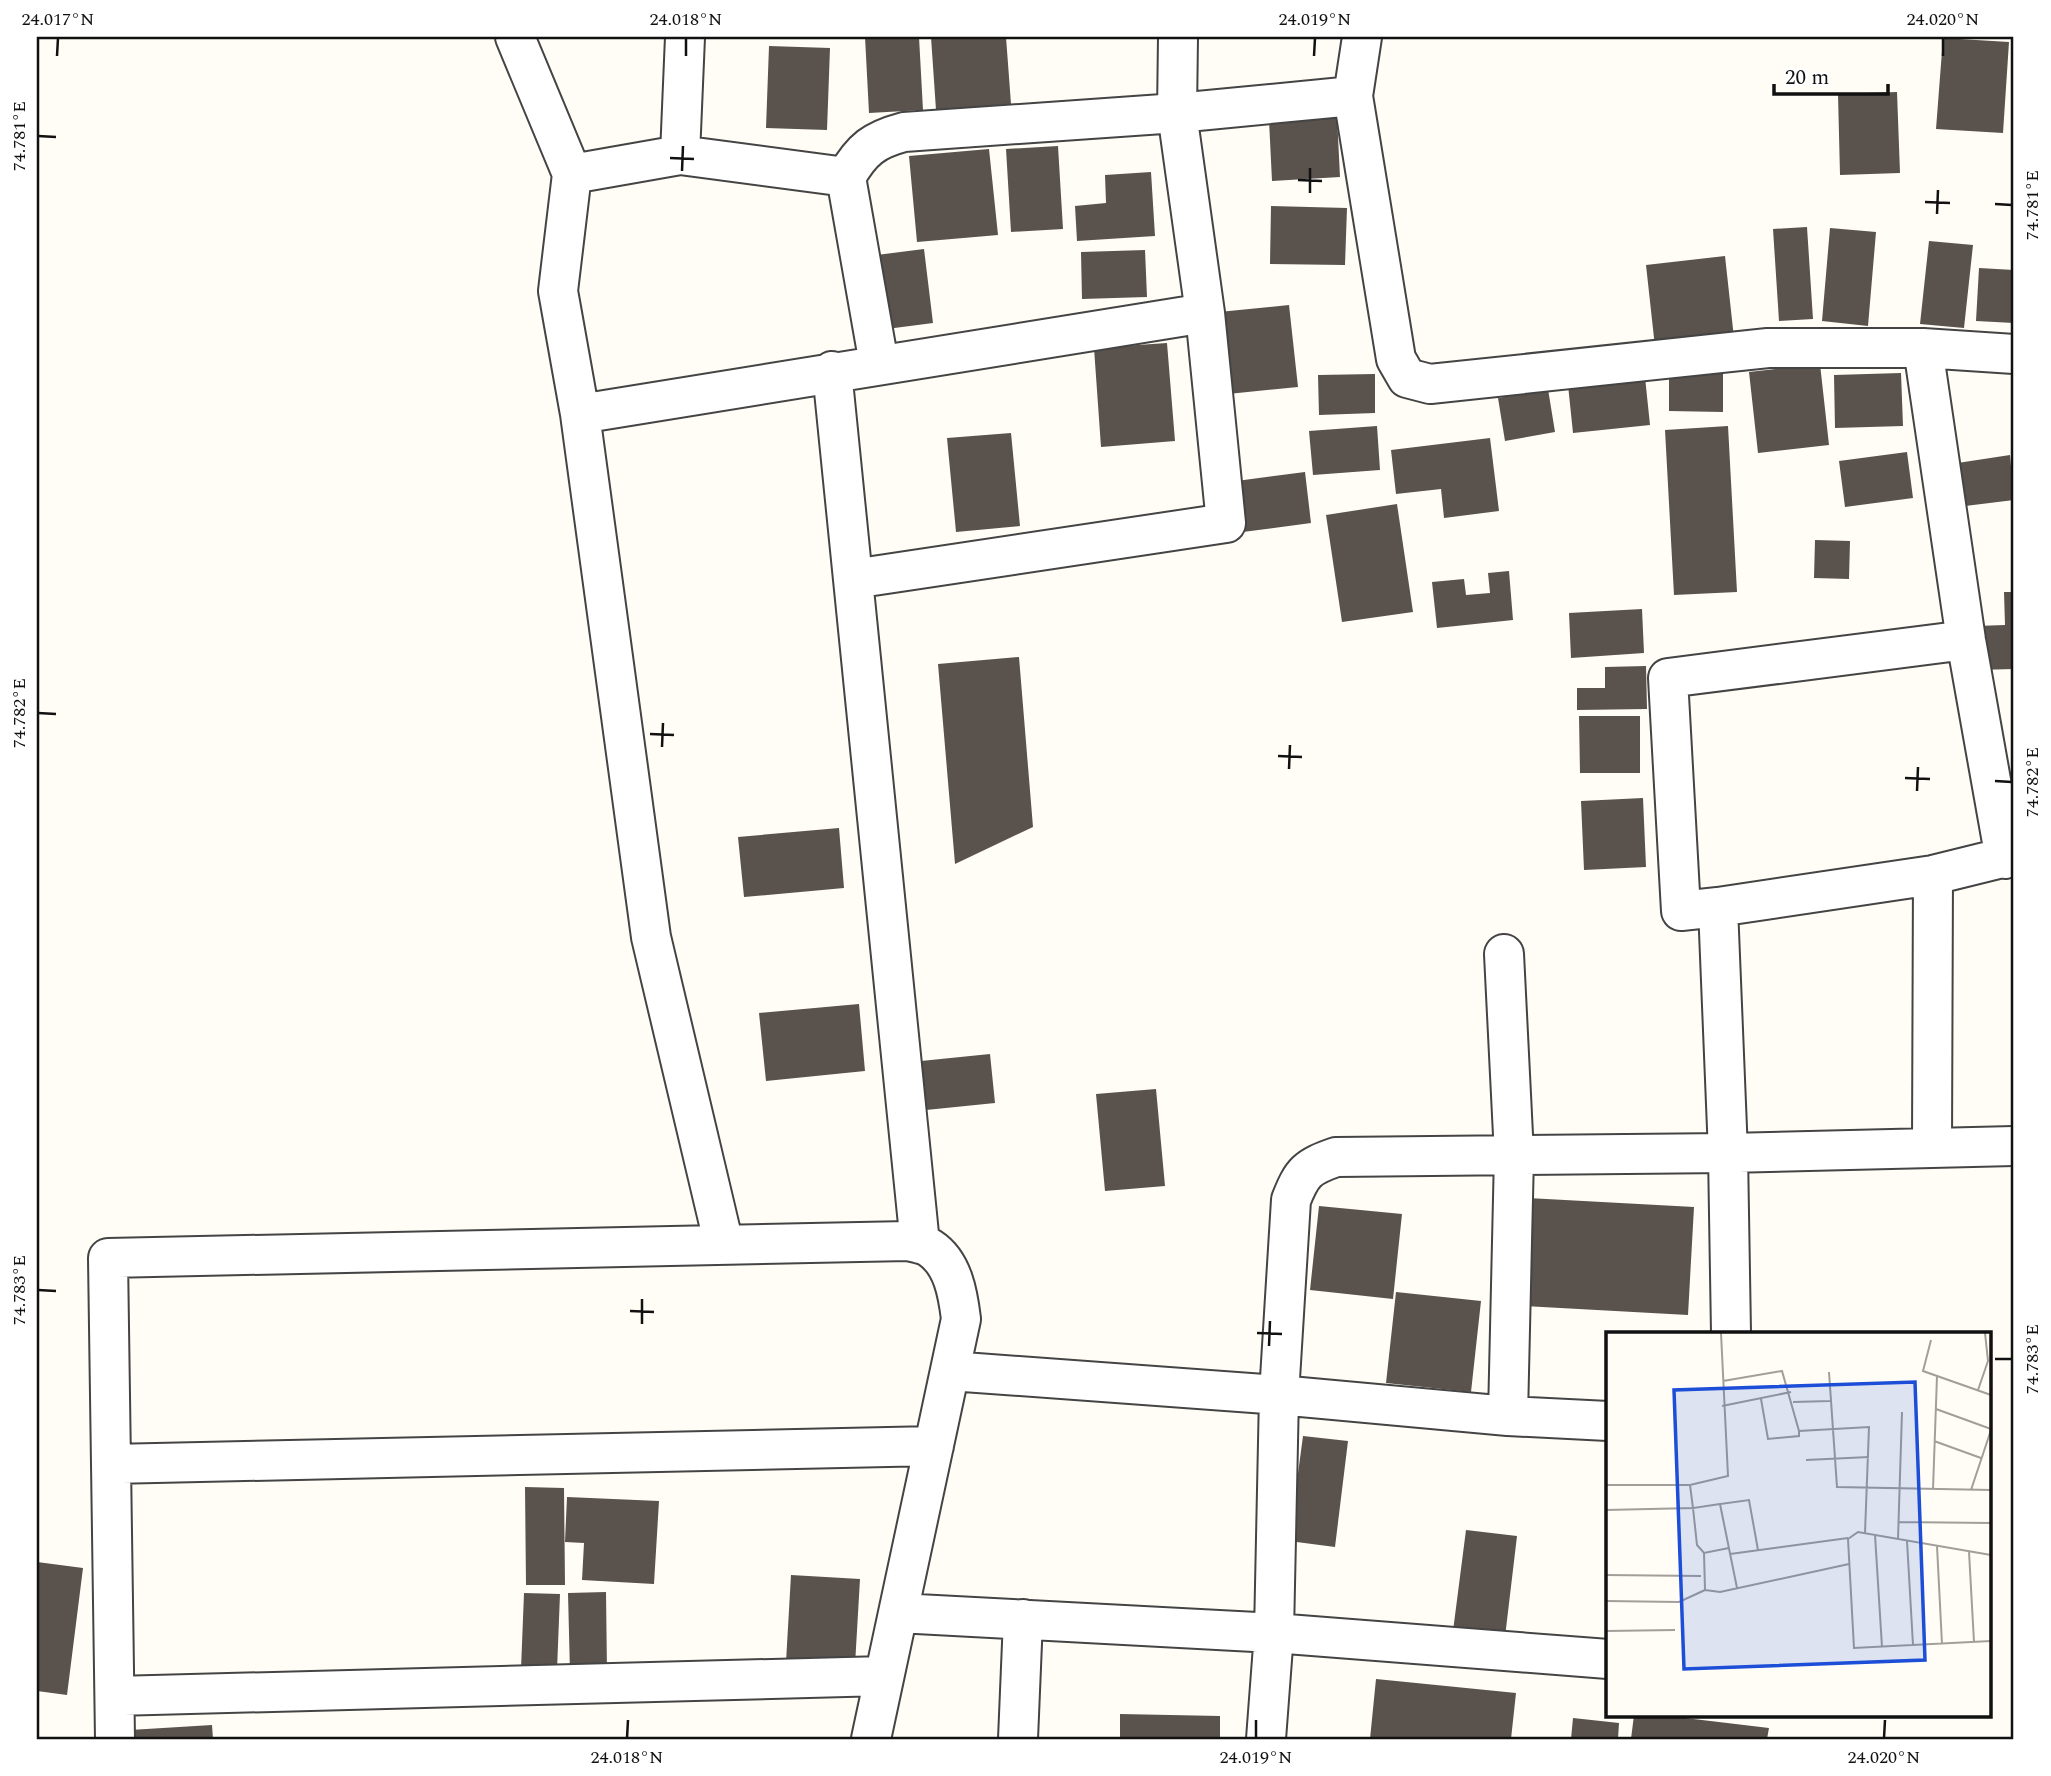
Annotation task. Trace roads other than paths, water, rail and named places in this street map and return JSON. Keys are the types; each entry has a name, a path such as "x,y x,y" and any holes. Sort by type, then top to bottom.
{"street":[{"path":"515,37 572,174 558,291 580,414 651,937 724,1245"},
{"path":"680,155 685,37"},
{"path":"853,579 1226,523 1205,313 1177,113 1178,37"},
{"path":"1362,37 1353,96 1396,359 1407,378 1430,384 1769,348 1923,348 2014,354"},
{"path":"879,364 846,177 857,158 882,138 904,131 1177,113 1353,96"},
{"path":"572,174 680,155 846,177"},
{"path":"580,414 832,371 1205,313"},
{"path":"1923,348 1966,640 2010,857 1933,875 1681,911 1668,678 1966,640"},
{"path":"832,371 920,1244"},
{"path":"1932,1146 1933,875"},
{"path":"1717,907 1728,1153 1731,1332"},
{"path":"1504,954 1514,1155 1508,1416"},
{"path":"1266,1739 1274,1633 1279,1395 1291,1200 1299,1179 1311,1166 1336,1157 1728,1153 2014,1146"},
{"path":"115,1739 108,1258 908,1241 930,1248 945,1263 957,1289 961,1319 871,1739"},
{"path":"950,1371 1279,1395 1508,1416 1606,1421"},
{"path":"111,1464 934,1446"},
{"path":"898,1613 1274,1633 1606,1659"},
{"path":"1018,1739 1023,1619"},
{"path":"114,1696 884,1675"}]}
